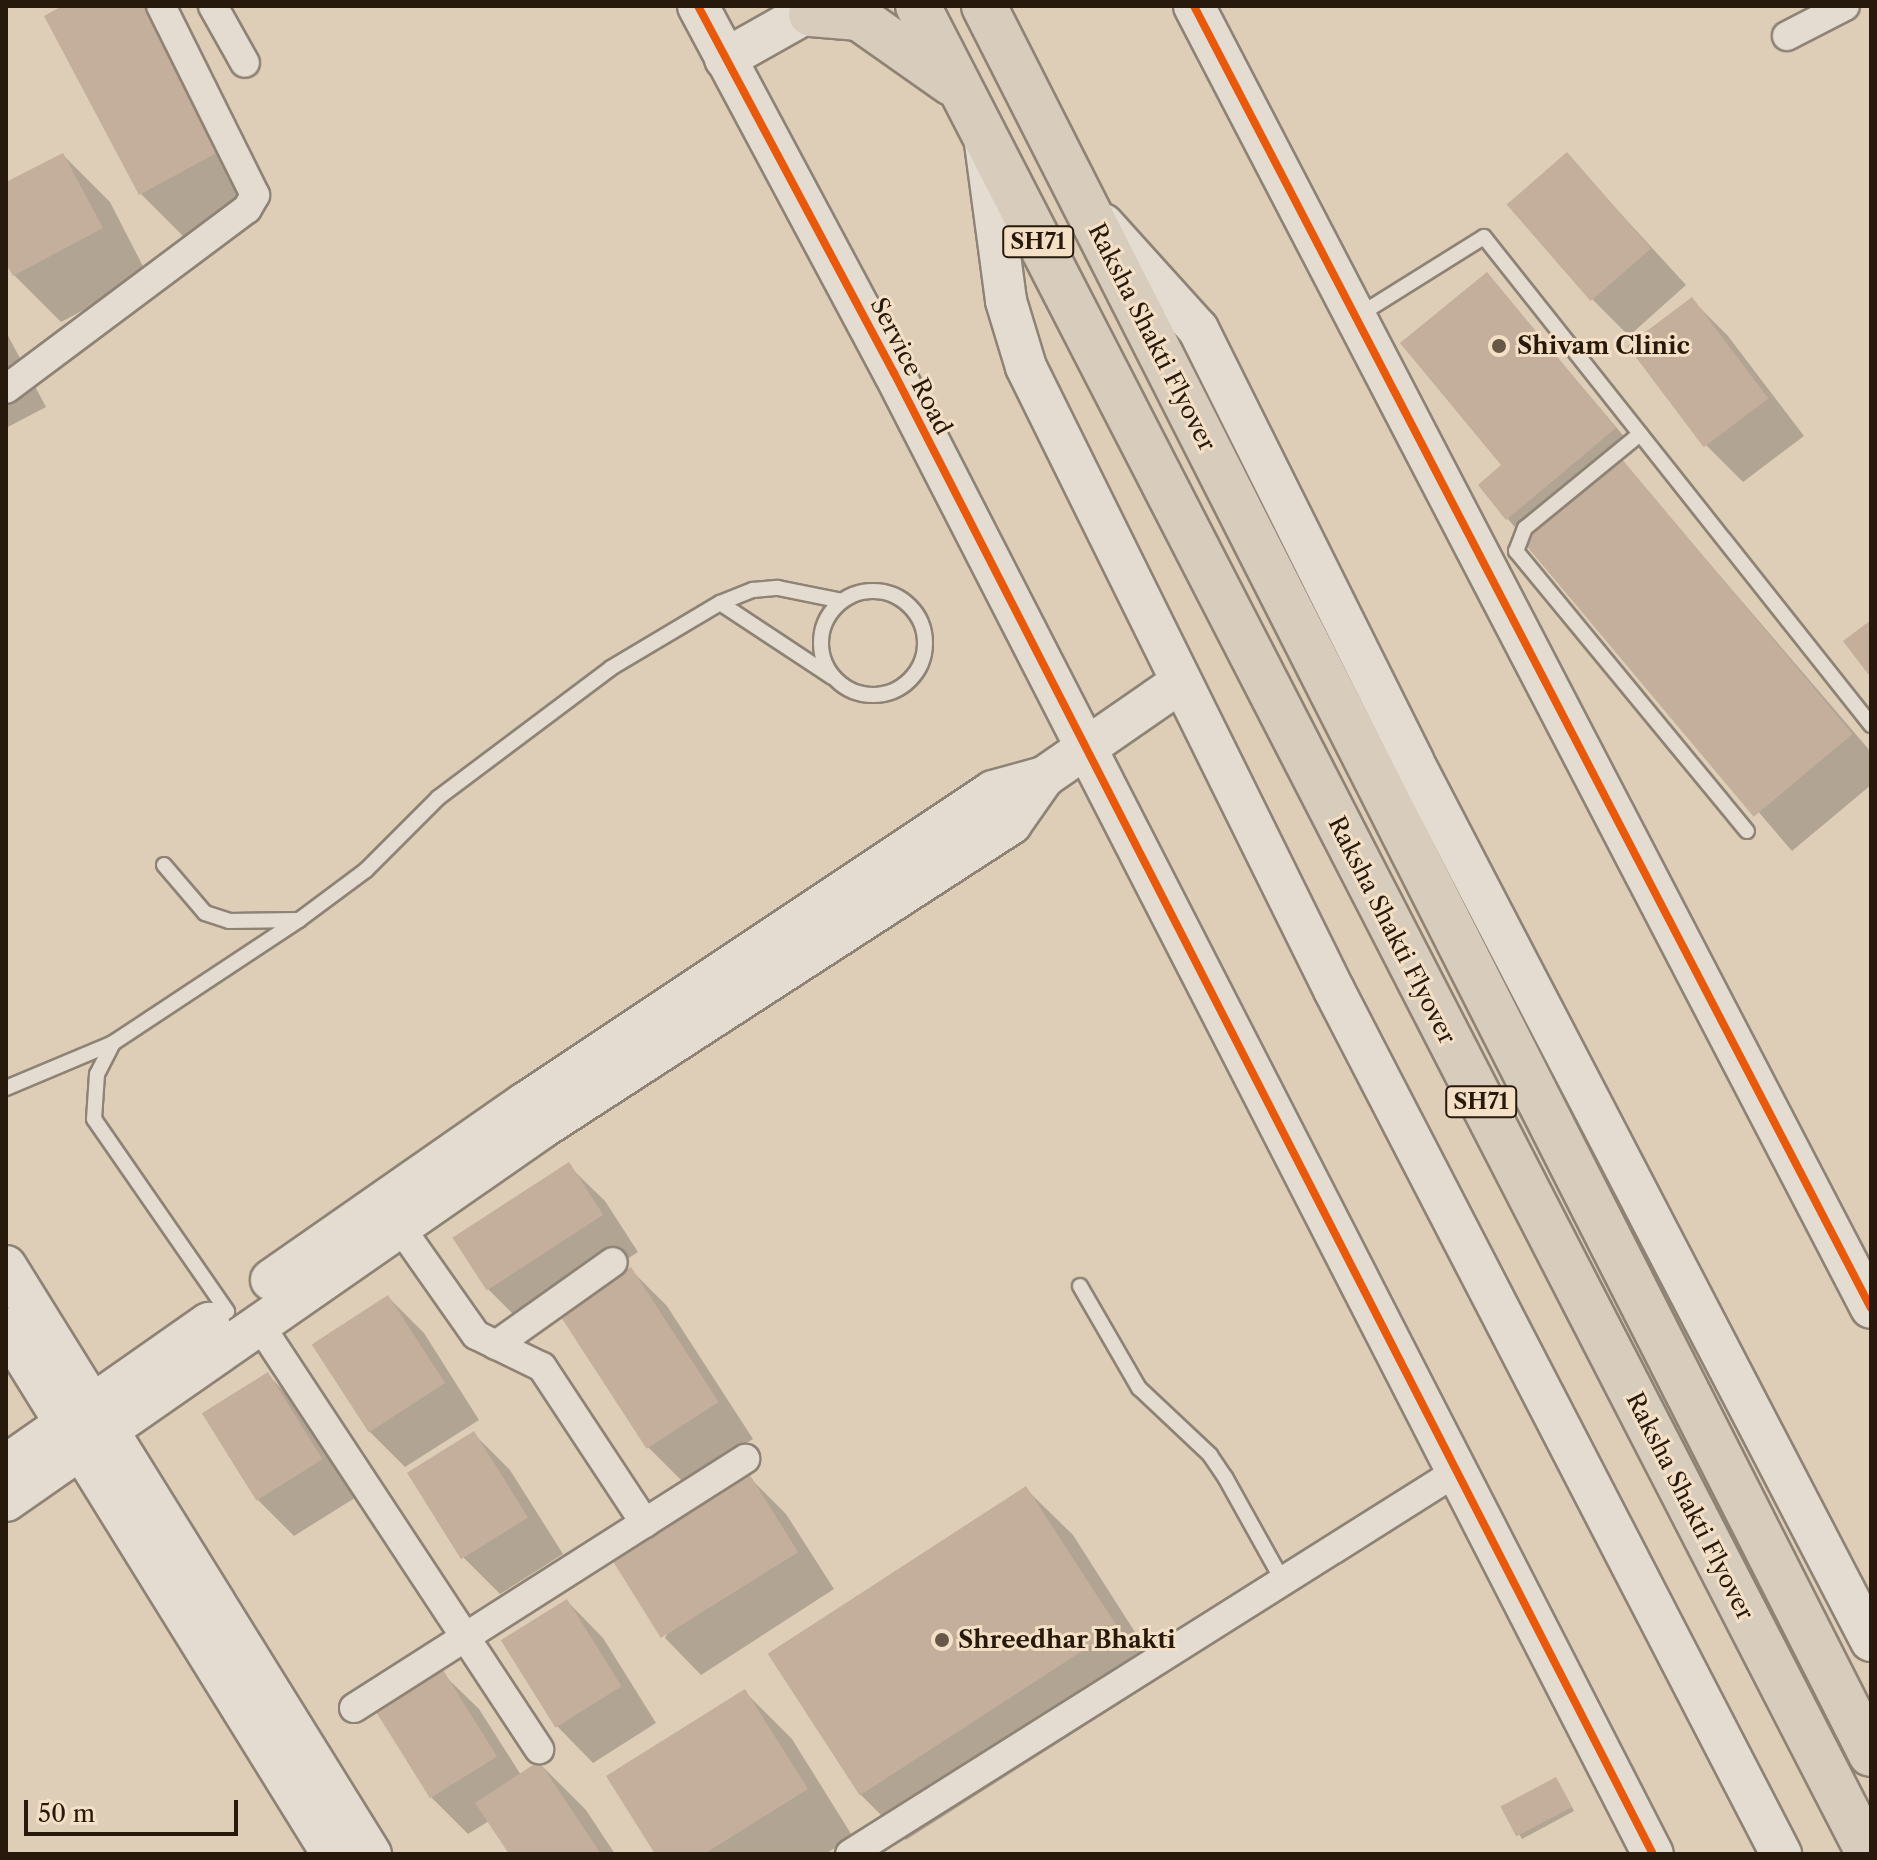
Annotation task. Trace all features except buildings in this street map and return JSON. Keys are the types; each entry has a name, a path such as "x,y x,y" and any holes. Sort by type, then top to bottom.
{"main road":[{"name":"SH71","path":"918,6 983,134"},
{"name":"SH71","path":"984,6 1084,203"},
{"path":"815,10 843,14 874,26 962,92"},
{"name":"Raksha Shakti Flyover","path":"983,134 1869,1854"},
{"name":"Raksha Shakti Flyover","path":"1084,203 1871,1754"}],"street":[{"path":"6,389 247,209 255,195 161,6"},
{"path":"213,6 245,63"},
{"name":"Service Road","path":"698,6 894,373 1082,747 1459,1470 1653,1854"},
{"path":"1194,6 1871,1308"},
{"path":"1787,36 1845,6"},
{"path":"725,59 815,10"},
{"path":"983,134 1006,301 1026,367 1180,683 1781,1854"},
{"path":"1084,203 1198,329 1413,761 1871,1641"},
{"path":"242,1316 400,1227 542,1128 1011,824 1044,777 1082,747 1180,683"},
{"path":"6,1501 87,1426 242,1316 525,1103 993,791 1044,777"},
{"path":"400,1227 457,1316 476,1335 542,1367 645,1523"},
{"path":"496,1345 613,1262"},
{"path":"6,1266 87,1426 332,1854"},
{"path":"242,1316 539,1749"},
{"path":"6,1328 87,1426 371,1854"},
{"path":"6,1465 87,1426"},
{"path":"354,1708 745,1459"},
{"path":"850,1854 1459,1470"}],"lane":[{"path":"1356,318 1484,237 1871,725"},
{"path":"1640,434 1525,528 1516,551 1747,831"},
{"path":"6,1088 113,1043 299,920 366,870 463,780 636,651 720,603 753,590 778,588 842,601"},
{"path":"720,603 836,680 862,694 891,692 915,674 925,646 919,618 899,597 870,591 842,601 831,611 821,639 822,654 836,680"},
{"path":"164,865 205,913 229,921 299,920"},
{"path":"113,1043 97,1074 94,1119 242,1316"},
{"path":"1080,1286 1139,1388 1210,1455 1283,1581"}],"cycle path":[{"path":"698,6 894,373 1653,1854"},
{"path":"1194,6 1871,1308"}],"place":[{"name":"Shivam Clinic","path":"1499,346"},
{"name":"Shreedhar Bhakti","path":"942,1640"}]}
